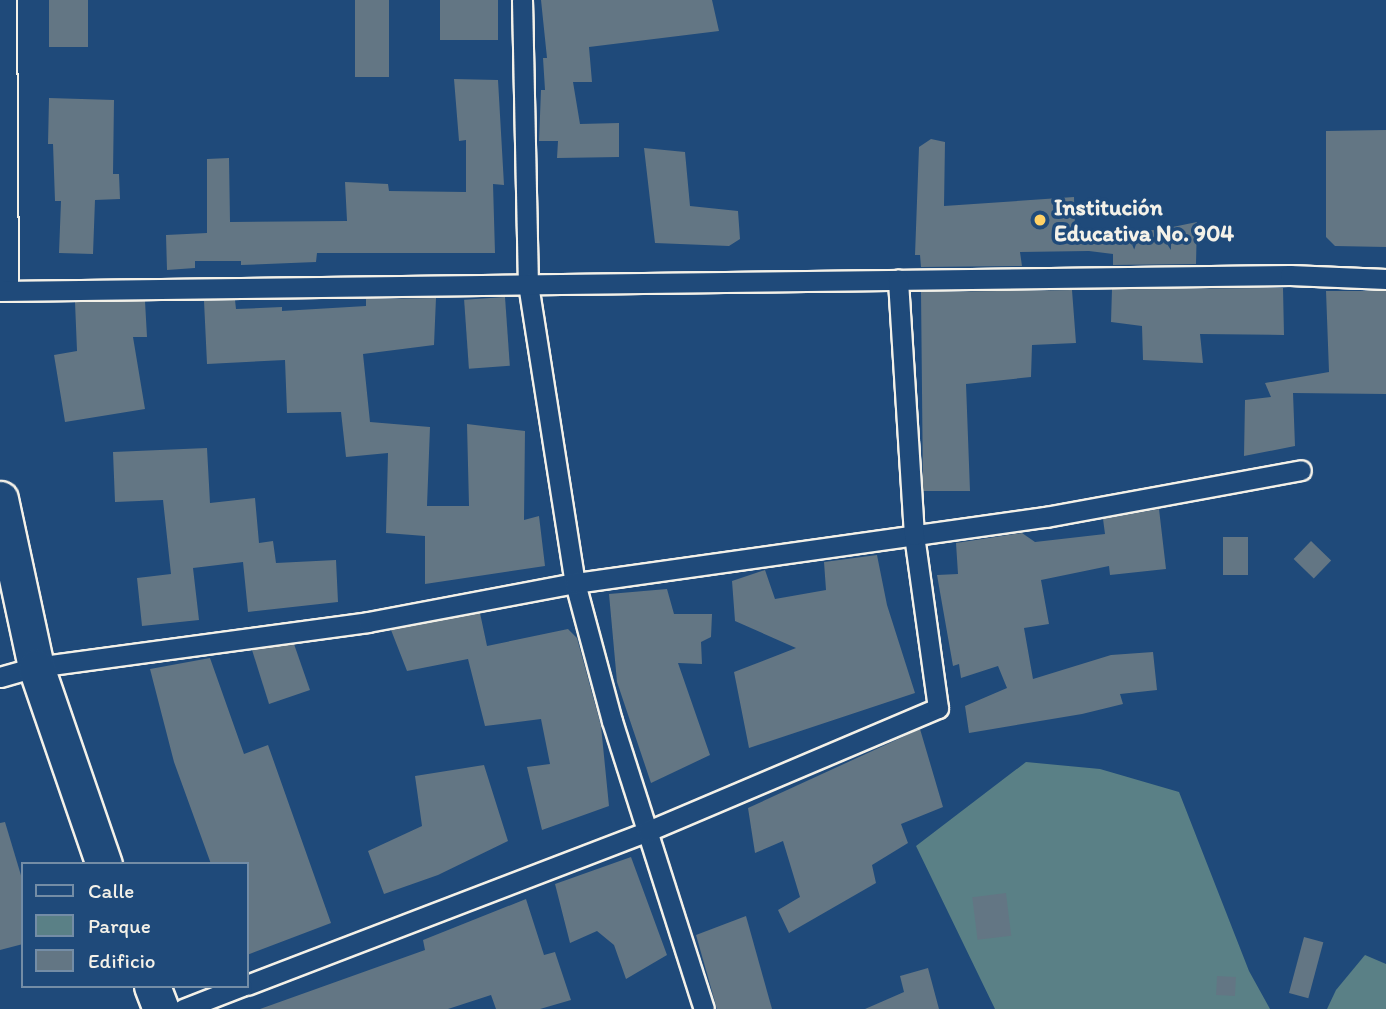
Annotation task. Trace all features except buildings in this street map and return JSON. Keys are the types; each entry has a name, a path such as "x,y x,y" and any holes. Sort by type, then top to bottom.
{"highway":[{"path":"0,499 36,667 103,862"},
{"path":"153,988 161,1009"}],"street":[{"path":"6,0 4,291 1290,275 1386,279"},
{"path":"522,0 528,284 575,583 704,1009"},
{"path":"248,984 648,831 938,708 914,536 898,280"},
{"path":"0,677 36,667 368,622 575,583 914,536 1301,470"},
{"path":"183,1009 237,988"}],"green space":[{"path":"1026,762 1100,769 1179,792 1249,971 1270,1009 995,1009 916,846"},
{"path":"1365,955 1386,964 1386,1009 1327,1009 1336,990"}],"place":[{"name":"Institución Educativa No. 904","path":"1040,220"}]}
